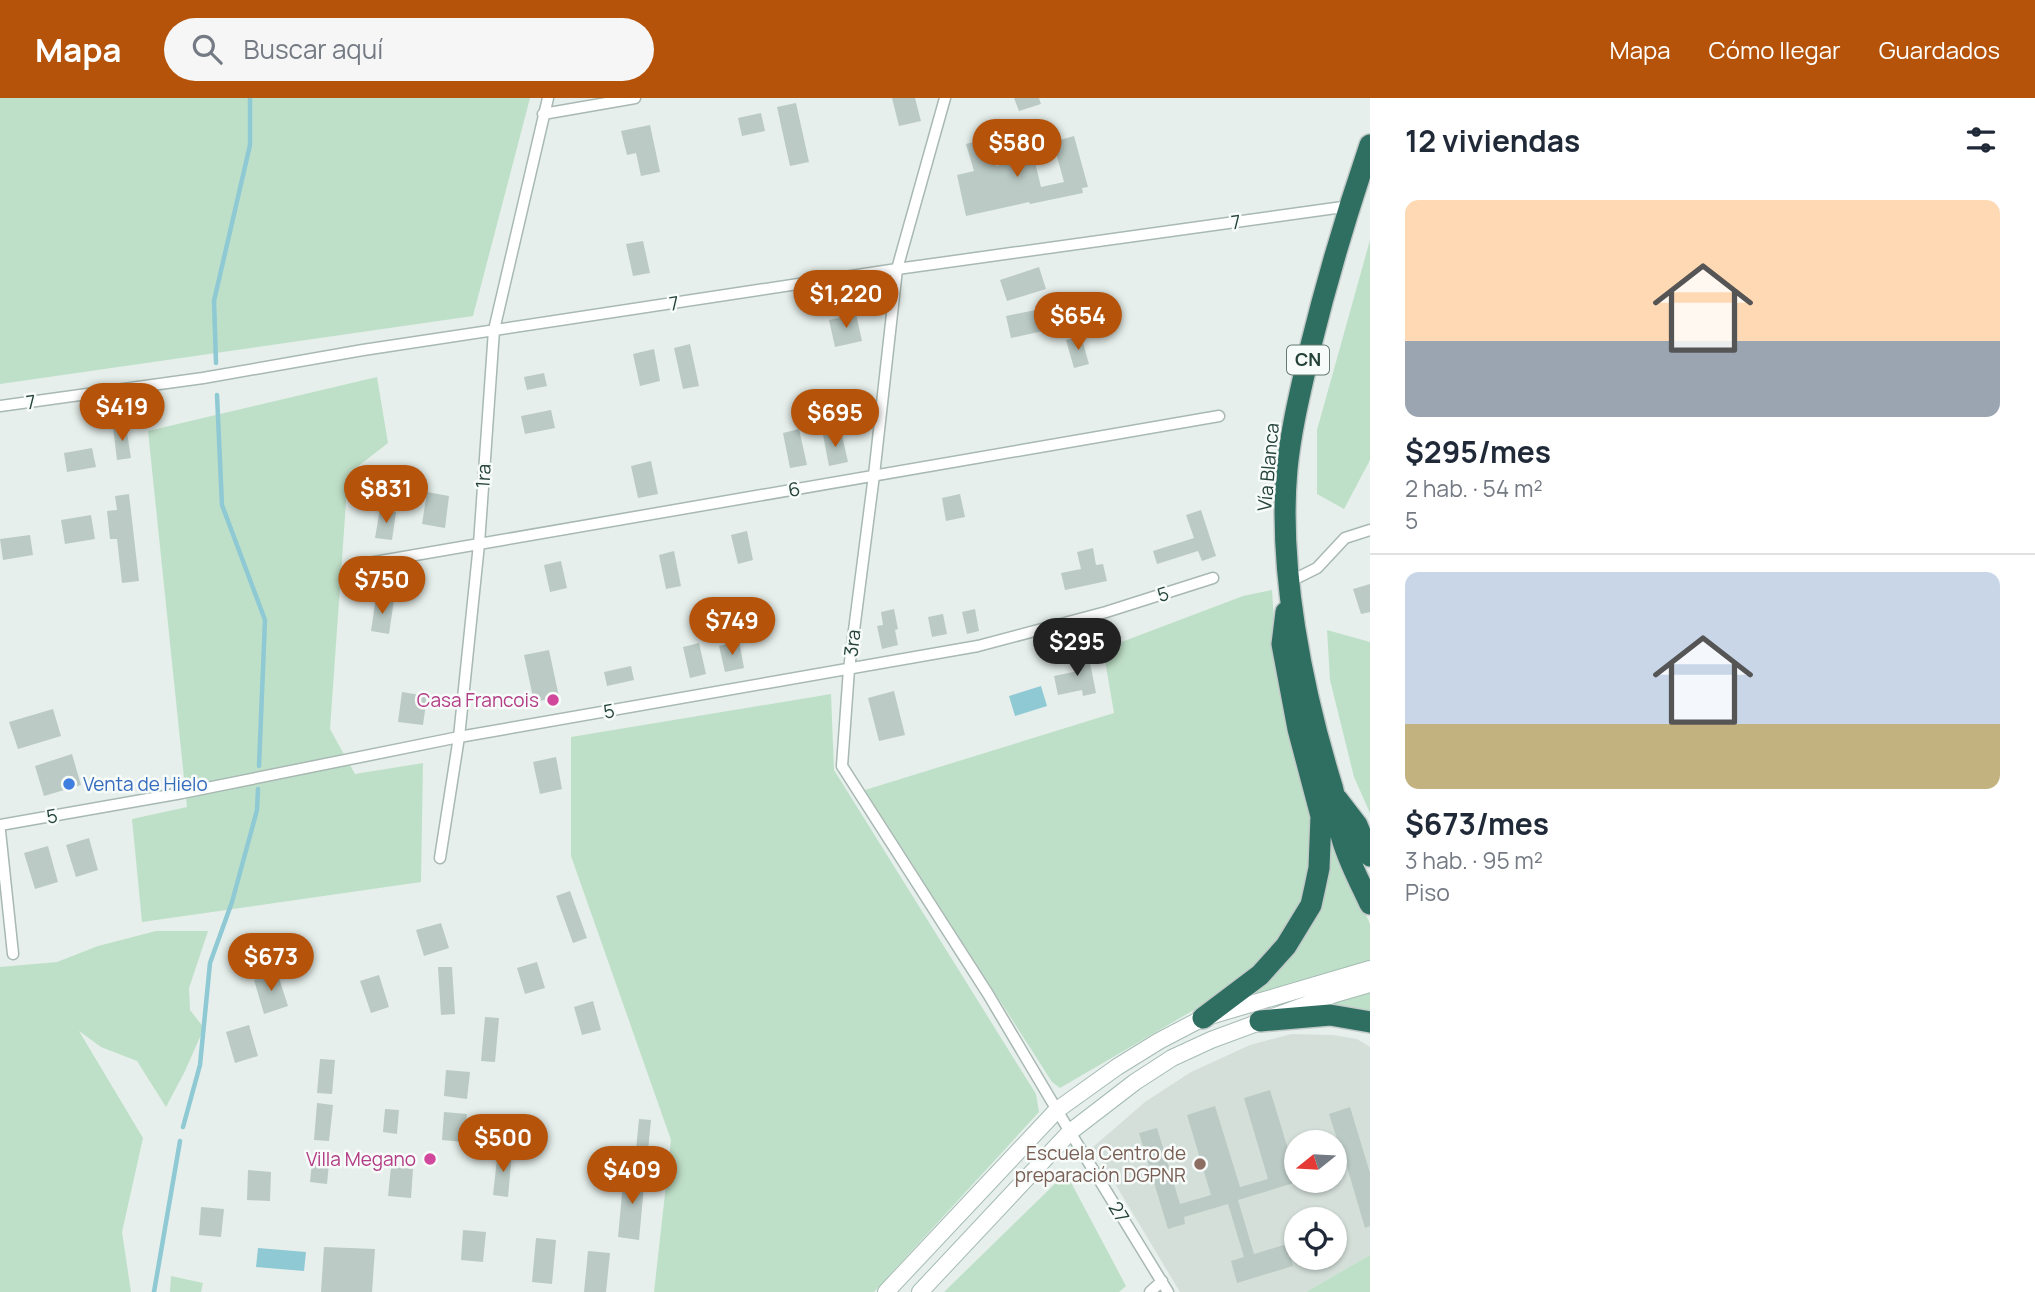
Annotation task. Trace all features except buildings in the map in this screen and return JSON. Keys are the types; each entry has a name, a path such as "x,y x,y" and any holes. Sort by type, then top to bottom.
{"highway":[{"name":"Vía Blanca","path":"1370,145 1325,291 1295,413 1287,470 1286,532 1289,582 1309,703 1335,797 1341,836 1370,904"},
{"path":"1203,1018 1260,975 1286,946 1311,905 1315,887 1321,841 1321,816 1298,729 1282,644 1289,582"},
{"name":"Vía Blanca","path":"1335,797 1357,825 1370,856"},
{"path":"1261,1021 1331,1016 1370,1022"}],"street":[{"name":"1ra","path":"440,858 459,737 479,544 494,330 548,98"},
{"path":"543,114 635,98"},
{"name":"3ra","path":"945,98 897,269 849,669 842,766 988,994 1070,1132"},
{"name":"7","path":"0,406 203,378 352,352 897,269 1350,206"},
{"name":"6","path":"369,563 1219,416"},
{"path":"1289,582 1317,568 1345,538 1370,530"},
{"name":"5","path":"0,825 182,793 459,737 978,646 1106,612 1213,578"},
{"path":"0,831 13,954"},
{"path":"886,1292 1057,1110 1116,1067 1203,1018 1370,968"},
{"path":"920,1292 1070,1132 1135,1082 1172,1059 1211,1040 1335,994 1370,984"},
{"name":"27","path":"1070,1132 1168,1292"},
{"path":"1150,1292 1162,1281"}],"shaded area":[{"name":"Escuela Centro de preparación DGPNR","path":"1291,1034 1333,1035 1357,1039 1370,1047 1370,1255 1347,1268 1347,1207 1284,1207 1284,1270 1344,1270 1306,1292 1180,1292 1093,1147 1145,1102 1191,1072 1250,1045"}],"green space":[{"path":"0,98 530,98 473,316 0,384"},
{"path":"1370,240 1370,460 1344,509 1317,494 1317,430"},
{"path":"377,377 388,443 348,474 330,729 355,774 423,763 421,882 142,922 132,819 187,807 148,431"},
{"path":"1272,590 1277,669 1312,817 1308,872 1296,914 1270,955 1211,1000 1060,1088 1052,1082 865,790 1114,713 1103,649 1243,596"},
{"path":"1327,630 1370,642 1370,813 1354,777 1330,680"},
{"path":"831,694 834,770 1036,1094 1039,1112 874,1292 654,1292 671,1140 571,856 571,737"},
{"path":"1325,823 1370,924 1370,961 1236,1004 1292,951"},
{"path":"156,931 208,931 189,988 190,1010 204,1028 166,1107 137,1061 101,1047 79,1031 143,1138 122,1232 131,1292 0,1292 0,967 57,962 98,946"},
{"path":"1370,990 1370,1014 1307,1009"},
{"path":"1066,1173 1126,1286 1119,1292 944,1292"},
{"path":"1370,1255 1370,1292 1306,1292 1347,1270"},
{"path":"171,1276 203,1283 201,1292 170,1292"}],"water":[{"path":"1041,686 1047,706 1015,716 1009,696"},
{"path":"258,1248 306,1252 304,1271 256,1267"}],"waterway":[{"path":"216,363 214,301 250,145 250,98"},
{"path":"217,395 222,505 265,620 259,766"},
{"path":"183,1127 200,1065 210,963 232,902 257,810 258,789"},
{"path":"154,1292 180,1141"}],"place":[{"name":"Casa Francois","path":"553,700"},
{"name":"Venta de Hielo","path":"69,784"},
{"name":"Villa Megano","path":"430,1159"},
{"name":"Escuela Centro de preparación DGPNR","path":"1200,1164"}]}
